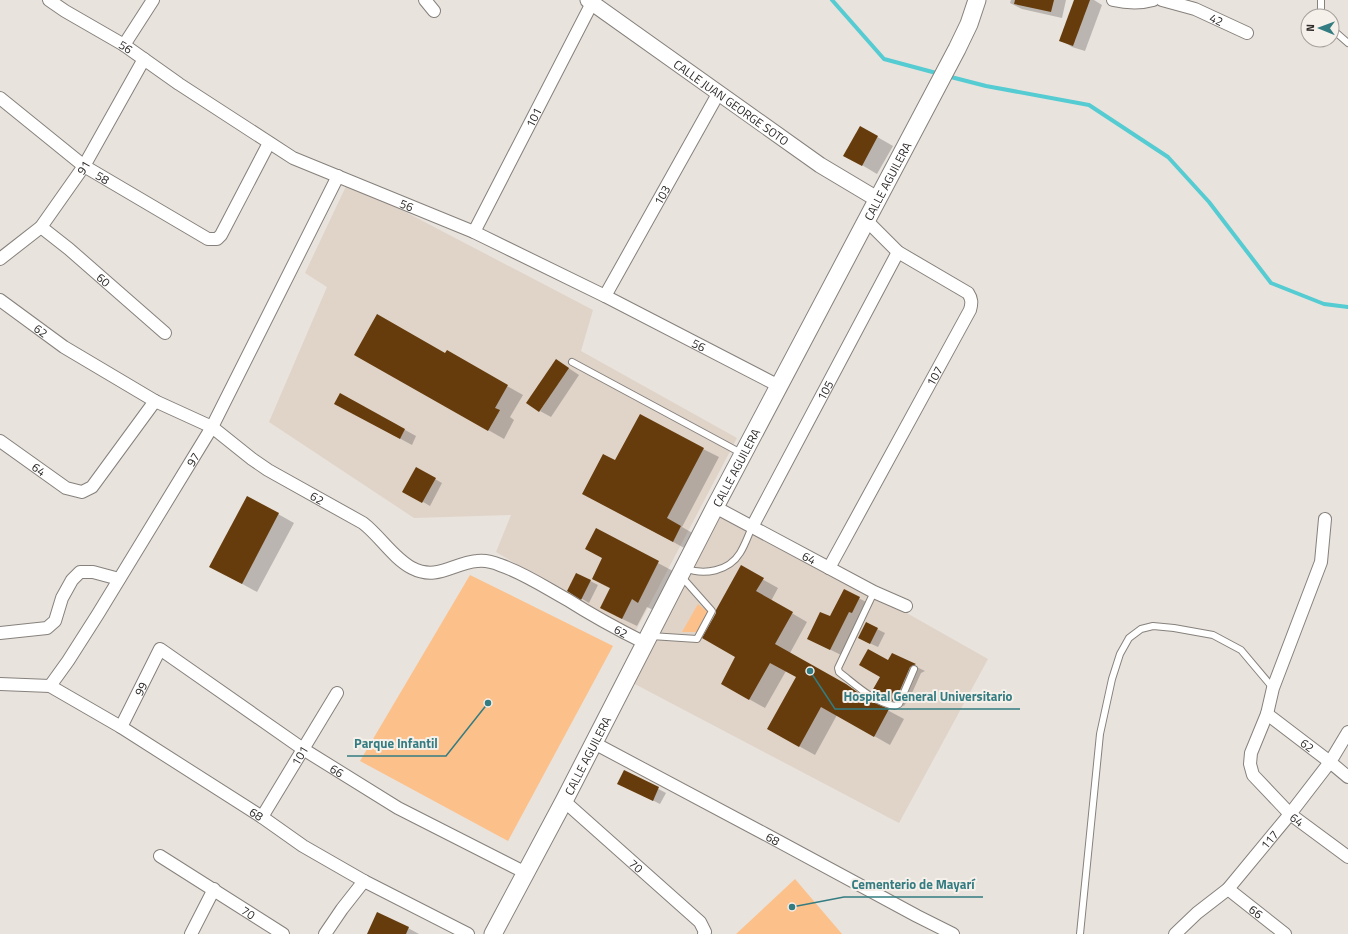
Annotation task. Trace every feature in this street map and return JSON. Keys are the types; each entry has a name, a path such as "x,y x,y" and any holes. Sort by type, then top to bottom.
{"main road":[{"name":"CALLE AGUILERA","path":"493,934 564,801 742,454 957,49 969,24 977,0"}],"street":[{"name":"56","path":"49,0 65,11 124,45 179,84 293,158 474,232 605,296 779,386"},
{"path":"124,45 153,0"},
{"path":"425,0 434,11"},
{"path":"1113,0 1130,3 1148,1"},
{"name":"42","path":"1162,0 1196,9 1247,33"},
{"name":"CALLE JUAN GEORGE SOTO","path":"590,2 820,165 877,199"},
{"name":"101","path":"474,232 590,2"},
{"name":"91","path":"0,259 41,227 84,166 144,59"},
{"name":"103","path":"605,296 718,94"},
{"name":"58","path":"0,98 84,166 208,239 217,239 221,235 269,143"},
{"name":"97","path":"50,686 68,661 212,426 338,176"},
{"name":"107","path":"829,568 970,310 972,303 968,293 964,290 898,252 866,220"},
{"name":"60","path":"41,227 69,249 165,333"},
{"name":"105","path":"752,527 898,252"},
{"name":"62","path":"0,300 64,347 155,401 212,426 252,459 268,470 363,523 373,531 405,564 414,569 428,573 443,571 476,561 489,561 502,565 543,586 601,620 647,640"},
{"name":"64","path":"0,441 66,488 82,492 92,487 155,401"},
{"name":"64","path":"715,507 874,592 906,606"},
{"path":"1267,714 1273,688 1321,562 1325,519"},
{"path":"0,633 47,628 54,622 62,598 72,580 80,572 93,572 119,579"},
{"name":"99","path":"121,727 160,649"},
{"name":"66","path":"160,649 303,749 398,808 526,873"},
{"path":"0,684 50,686"},
{"name":"68","path":"50,686 121,727 262,817 303,846 364,881 462,933"},
{"name":"101","path":"262,817 337,693"},
{"name":"62","path":"1267,714 1348,777"},
{"name":"64","path":"1267,714 1251,753 1250,764 1253,775 1290,814 1348,858"},
{"name":"117","path":"1175,934 1198,913 1228,890 1330,762 1348,732"},
{"name":"68","path":"594,743 953,934"},
{"name":"70","path":"564,801 700,922 705,933"},
{"name":"70","path":"160,856 283,934"},
{"path":"325,934 364,881"},
{"path":"190,934 214,889"},
{"name":"66","path":"1228,890 1284,934"}],"lane":[{"path":"1340,36 1348,43"},
{"path":"572,362 742,454"},
{"path":"682,571 711,571 724,568 731,564 740,554 752,527"},
{"path":"647,640 697,639 712,611 682,571"},
{"path":"874,592 838,668 839,672 866,693 889,705 895,706 899,704 914,669"},
{"path":"1080,934 1100,734 1112,679 1120,654 1129,638 1142,629 1152,626 1213,634 1242,650 1273,688"}],"shaded area":[{"path":"348,182 593,310 581,351 737,438 634,634 496,552 511,515 414,518 269,422 327,287 305,273"},
{"path":"719,507 988,659 899,823 631,682"},
{"path":"470,575 613,646 508,841 360,761"},
{"path":"698,604 708,612 697,632 682,632"},
{"path":"795,879 842,934 736,934"}],"building":[{"path":"1015,0 1054,0 1051,12 1014,4"},
{"path":"1074,0 1090,0 1073,46 1059,41"},
{"path":"860,126 878,136 862,166 843,156"},
{"path":"377,314 445,353 447,350 508,385 495,408 500,410 488,431 354,355"},
{"path":"556,359 569,368 539,412 526,403"},
{"path":"340,393 405,429 400,439 334,404"},
{"path":"640,414 704,448 667,518 681,526 673,542 582,494 603,454 615,460"},
{"path":"416,467 436,478 422,503 402,492"},
{"path":"247,496 279,513 242,584 209,567"},
{"path":"596,528 659,561 638,603 632,599 622,619 600,608 610,588 592,579 602,558 585,549"},
{"path":"741,565 764,578 756,591 793,612 775,644 846,684 870,701 889,709 874,737 821,707 799,747 767,729 796,677 770,663 749,700 721,684 735,657 702,638"},
{"path":"576,573 591,580 581,600 567,591"},
{"path":"844,589 860,597 852,613 849,612 830,650 807,639 820,612 830,616"},
{"path":"866,622 878,628 870,644 858,638"},
{"path":"868,649 888,660 892,653 916,664 910,667 897,697 896,696 893,701 881,697 872,691 880,677 859,665"},
{"path":"624,770 659,787 653,801 617,784"},
{"path":"377,912 409,927 406,934 367,934"}],"waterway":[{"path":"832,0 884,59 940,74"},
{"path":"947,76 986,86 1089,105 1168,157 1209,202 1271,283 1324,304 1348,307"}],"place":[{"name":"Hospital General Universitario","path":"810,671"},
{"name":"Parque Infantil","path":"488,703"},
{"name":"Cementerio de Mayarí","path":"792,907"}]}
